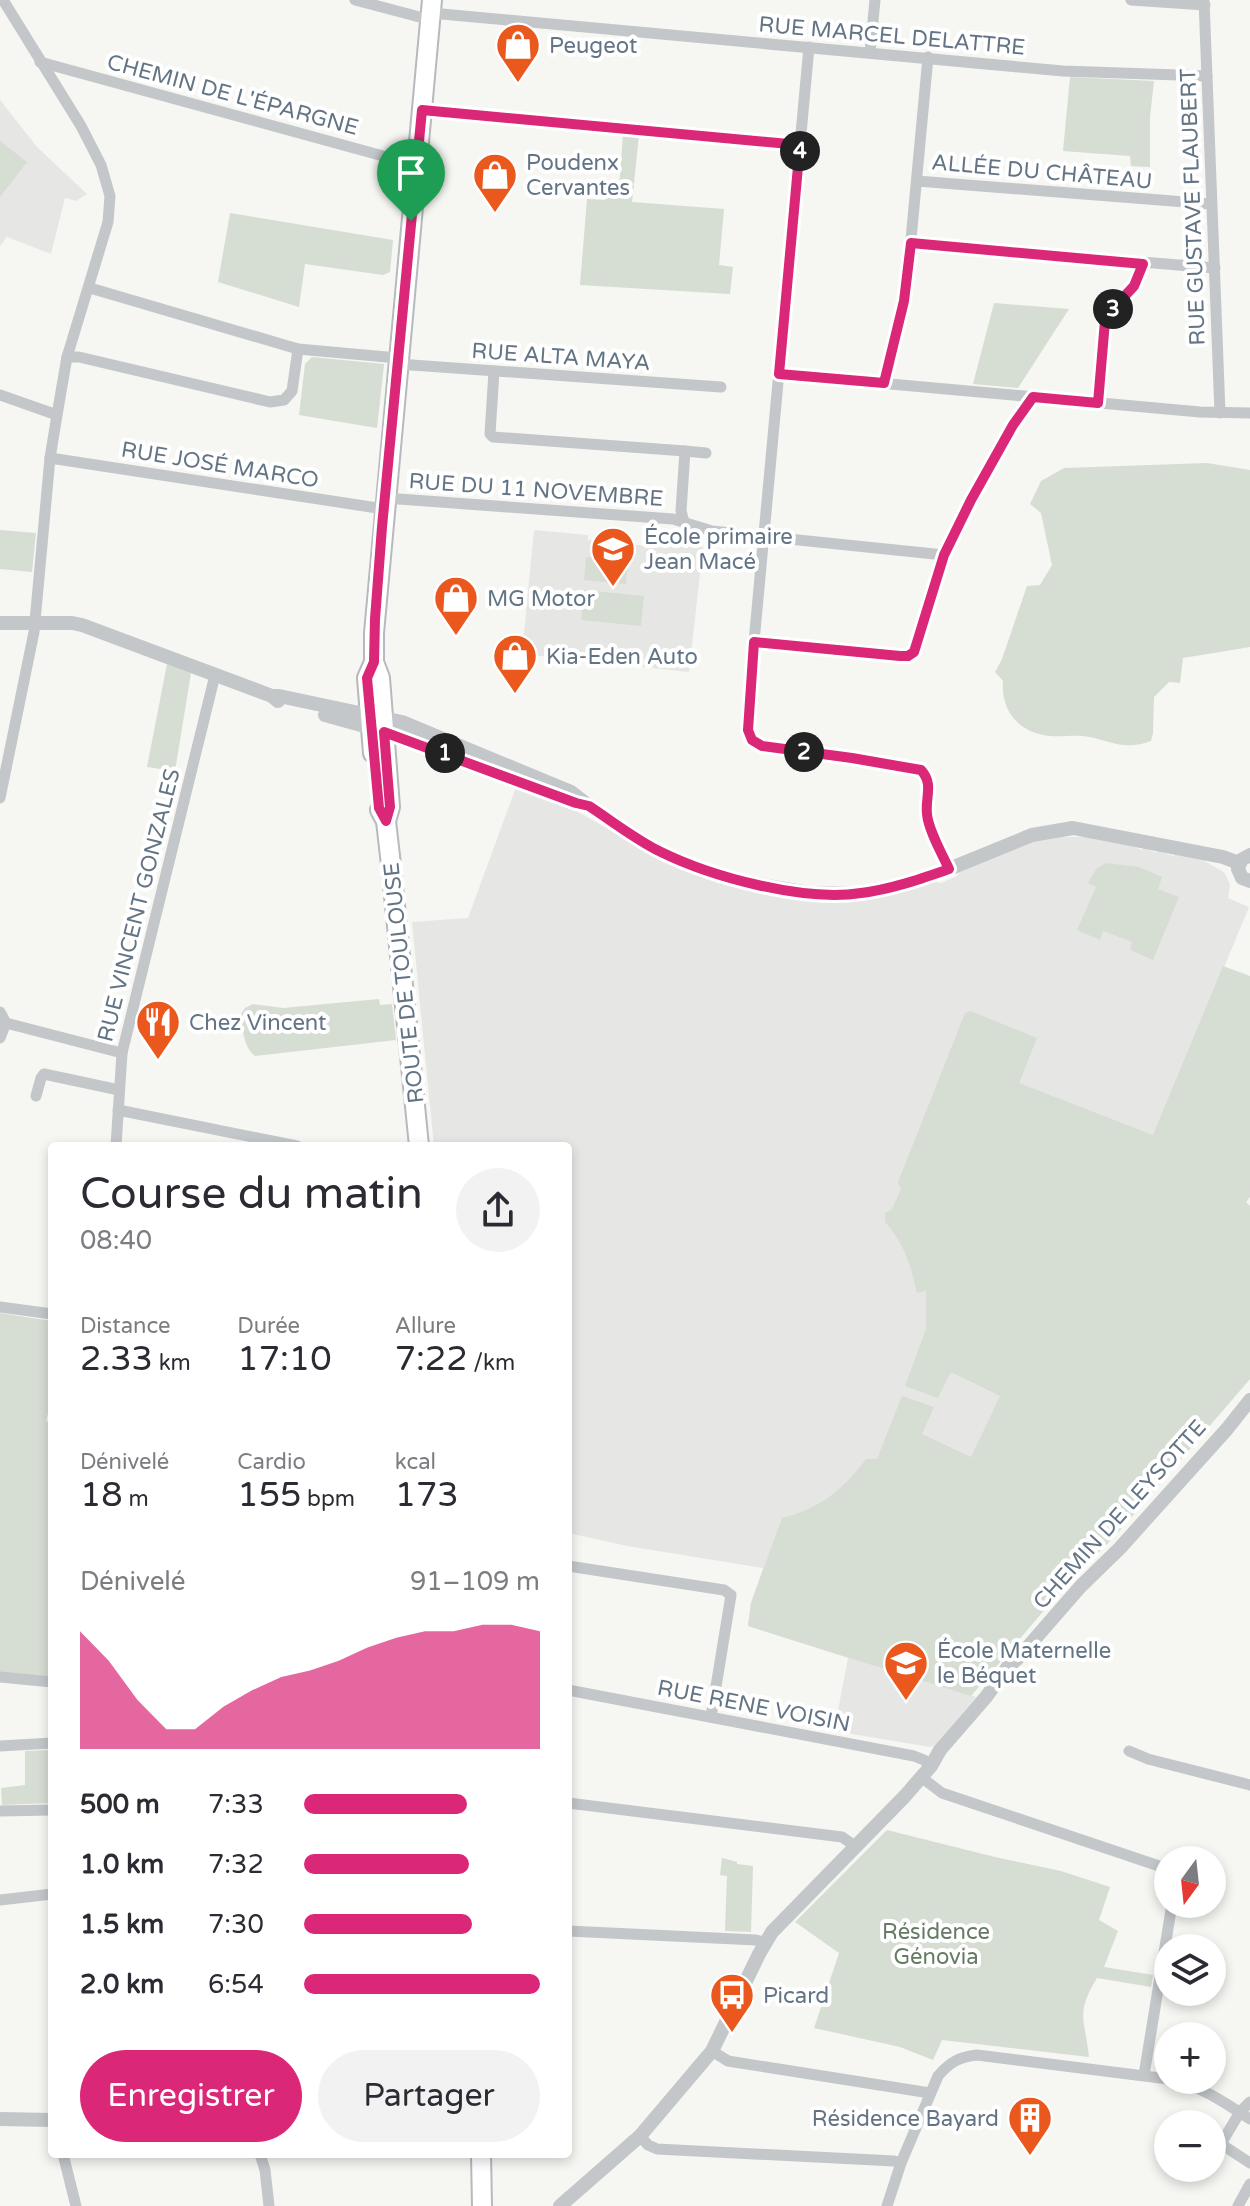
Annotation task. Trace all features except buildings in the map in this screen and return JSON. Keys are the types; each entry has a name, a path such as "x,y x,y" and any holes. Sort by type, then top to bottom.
{"main road":[{"name":"ROUTE DE TOULOUSE","path":"419,1142 386,821 379,808 377,723 367,678 374,662 384,503 431,11"},
{"path":"481,2158 482,2206"}],"street":[{"path":"0,798 35,623 50,458 67,357 108,222 110,196 107,182 81,126 3,0"},
{"name":"RUE MARCEL DELATTRE","path":"355,0 431,11 1063,71 1207,76"},
{"path":"870,52 875,0"},
{"path":"1135,0 1204,2"},
{"name":"RUE GUSTAVE FLAUBERT","path":"1204,2 1220,413"},
{"path":"809,47 748,730 752,740 762,746 921,770 929,788 927,817 949,869"},
{"path":"884,383 904,301 928,57"},
{"name":"CHEMIN DE L'ÉPARGNE","path":"40,62 416,165"},
{"path":"422,110 800,145"},
{"name":"ALLÉE DU CHÂTEAU","path":"917,181 1211,204"},
{"path":"911,243 1215,268"},
{"path":"1098,403 1105,321 1134,286 1143,264"},
{"name":"RUE ALTA MAYA","path":"90,288 298,349 494,371 721,387"},
{"path":"67,357 79,357 270,402 284,400 292,391 298,349"},
{"path":"494,371 490,434 493,437 706,453"},
{"path":"779,374 1098,403 1250,413"},
{"path":"0,395 57,415"},
{"path":"754,642 900,656 911,654 943,558 992,462 1033,397"},
{"path":"684,522 681,511 685,451"},
{"name":"RUE JOSÉ MARCO","path":"50,458 384,503"},
{"name":"RUE DU 11 NOVEMBRE","path":"384,503 642,517 684,522 712,531 943,558"},
{"path":"0,623 82,625 272,696 377,723 589,806 658,851 704,871 756,884 809,893 858,894 904,884 949,869 1032,835 1073,828 1245,859 1239,874 1250,881"},
{"name":"RUE VINCENT GONZALES","path":"116,1142 122,1053 215,675"},
{"path":"0,1038 3,1017 122,1053"},
{"path":"36,1096 44,1074 119,1090"},
{"path":"118,1110 277,1142"},
{"path":"0,1307 48,1313"},
{"name":"CHEMIN DE LEYSOTTE","path":"560,2206 640,2136 712,2051 765,1943 789,1913 926,1772 947,1755 993,1702 1020,1656 1080,1587 1173,1490 1250,1400"},
{"path":"572,1567 724,1590 731,1595 711,1717"},
{"path":"0,1677 48,1682"},
{"name":"RUE RENE VOISIN","path":"572,1691 914,1756 924,1760 926,1772 942,1793 1154,1864"},
{"path":"0,1746 48,1743"},
{"path":"1129,1751 1148,1759 1250,1785"},
{"path":"572,1803 842,1837 855,1846"},
{"path":"0,1811 48,1810"},
{"path":"0,1900 48,1894"},
{"path":"1144,2075 1170,1918"},
{"path":"572,1931 756,1940 765,1943"},
{"path":"712,2051 728,2061 930,2093"},
{"path":"887,2206 901,2163 938,2076 948,2064 961,2057 977,2055 1154,2077"},
{"path":"1209,2094 1245,2116"},
{"path":"1250,2102 1245,2116 1222,2142 1250,2163"},
{"path":"0,2119 48,2120"},
{"path":"640,2136 657,2149 901,2163"},
{"path":"64,2158 76,2206"},
{"path":"261,2158 269,2206"},
{"path":"1238,2206 1250,2184"}],"shaded area":[{"path":"0,100 37,147 87,194 76,201 65,198 51,254 7,237 0,246"},
{"name":"École primaire Jean Macé","path":"534,530 588,535 588,540 647,546 649,541 703,547 689,672 522,654"},
{"path":"516,787 573,809 650,853 749,889 778,896 827,903 877,897 941,883 1027,843 1057,837 1086,837 1156,853 1157,850 1174,856 1201,859 1225,873 1230,885 1228,898 1249,907 928,1682 976,1697 935,1745 930,1747 834,1731 848,1658 748,1626 751,1603 763,1568 572,1534 572,1142 434,1142 412,922 468,918"}],"green space":[{"path":"1070,77 1154,81 1150,167 1131,166 1130,156 1063,151"},
{"path":"623,134 639,135 632,202 724,209 719,265 733,267 730,294 580,285 587,199 605,200 606,188 619,189"},
{"path":"0,141 27,162 0,197"},
{"path":"230,213 393,240 390,272 383,275 305,264 299,307 218,282"},
{"path":"994,303 1069,309 1018,388 973,384"},
{"path":"312,357 384,364 377,428 299,415 305,364"},
{"path":"1207,463 1250,470 1250,647 1183,658 1180,683 1169,682 1154,697 1151,741 1124,745 1083,736 1040,734 1021,725 1009,711 1003,681 995,672 1027,586 1040,585 1052,565 1041,513 1030,504 1041,481 1064,468"},
{"path":"0,530 36,533 32,572 0,569"},
{"path":"586,557 628,561 626,584 584,580"},
{"path":"584,590 644,596 641,626 581,620"},
{"path":"167,664 191,673 175,771 147,767"},
{"path":"1106,863 1139,867 1162,877 1158,889 1179,897 1153,960 1130,950 1132,942 1103,931 1100,940 1077,930 1096,887 1088,883 1097,868"},
{"path":"1223,966 1250,976 1250,1197 1246,1202 1250,1206 1250,1379 1116,1535 1059,1593 971,1696 748,1626 751,1603 782,1518 819,1503 849,1480 866,1459 877,1459 902,1396 934,1407 922,1434 971,1457 1000,1396 951,1372 938,1398 905,1386 926,1329 926,1291 917,1293 906,1255 885,1222 885,1213 892,1209 901,1189 898,1182 965,1013 970,1011 1037,1038 1019,1083 1153,1135"},
{"path":"379,999 380,1005 392,1004 396,1040 255,1056 244,1037 241,1014 253,1004 283,1008"},
{"path":"0,1313 48,1320 48,1677 0,1672"},
{"path":"48,1750 48,1803 2,1805 1,1788 25,1785 25,1751"},
{"name":"Résidence Génovia","path":"887,1830 1061,1871 1110,1887 1099,1920 1118,1931 1104,1967 1153,1975 1151,1987 1097,1978 1086,2000 1083,2017 1089,2057 942,2040 933,2060 900,2047 814,2028 839,1953 795,1922"},
{"path":"722,1858 753,1866 751,1932 725,1931 727,1876 720,1875"}],"place":[{"name":"Peugeot","path":"518,84"},
{"name":"Poudenx Cervantes","path":"495,214"},
{"name":"École primaire Jean Macé","path":"613,588"},
{"name":"MG Motor","path":"456,637"},
{"name":"Kia-Eden Auto","path":"515,695"},
{"name":"Chez Vincent","path":"158,1061"},
{"name":"École Maternelle le Béquet","path":"906,1702"},
{"name":"Picard","path":"732,2034"},
{"name":"Résidence Bayard","path":"1030,2157"}],"route":[{"path":"422,110 800,145 779,374 884,383 904,301 911,243 1143,264 1134,286 1105,321 1098,403 1033,397 1013,425 944,555 914,652 900,656 754,642 748,730 752,740 762,746 921,770 929,788 927,817 949,869 904,884 858,894 809,893 756,884 704,871 658,851 589,806 384,732 390,807 386,821 379,808 367,678 374,662 382,527 411,221 422,110"}]}
